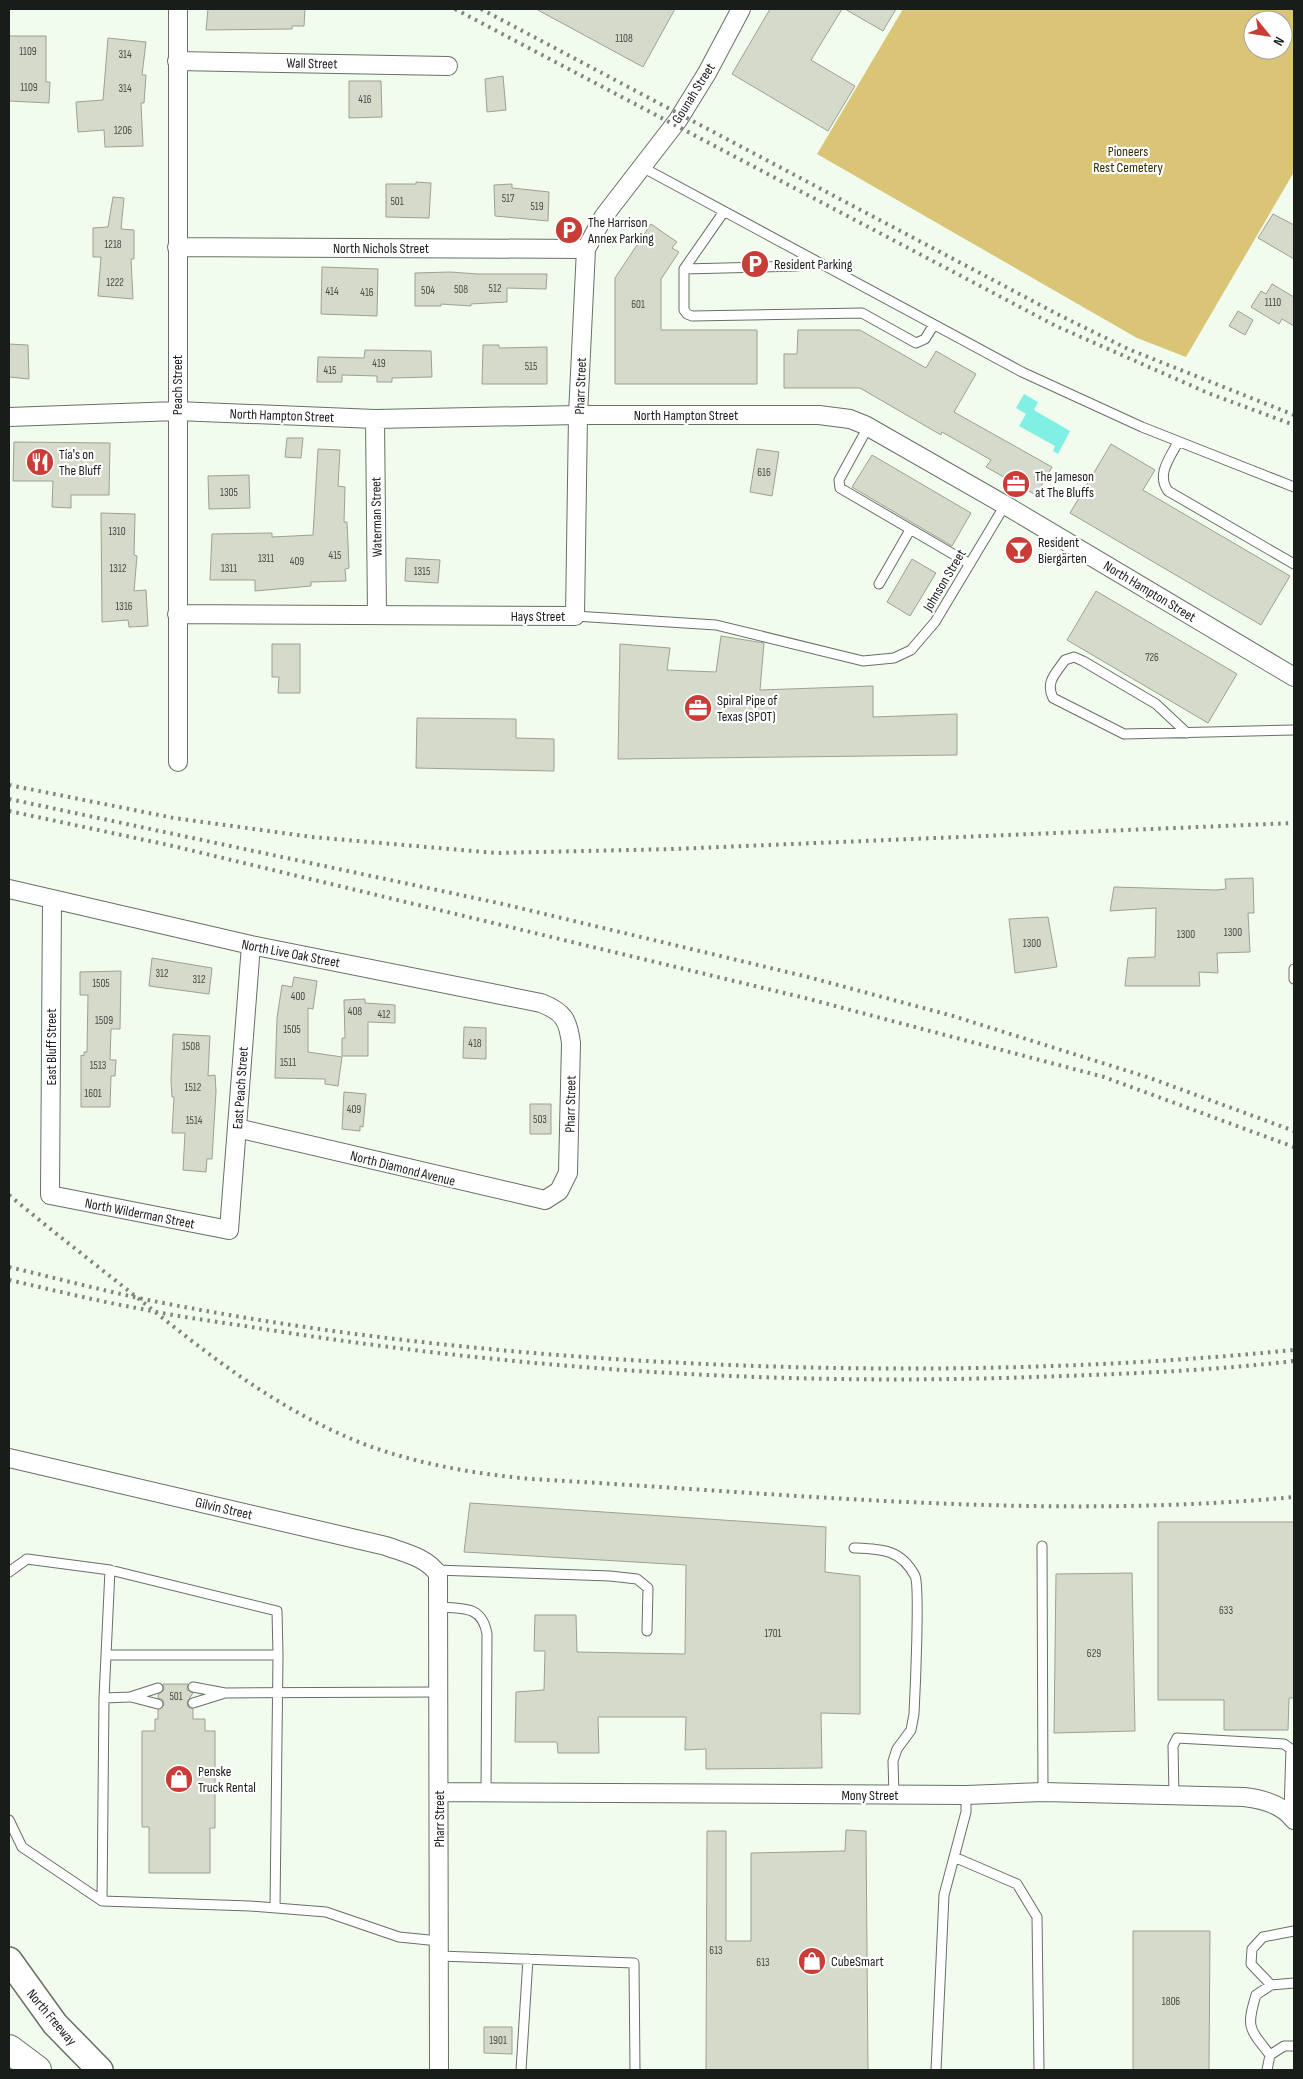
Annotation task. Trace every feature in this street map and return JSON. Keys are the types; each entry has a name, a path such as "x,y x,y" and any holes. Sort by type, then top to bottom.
{"highway":[{"path":"9,2048 37,2070"},
{"path":"9,2061 16,2070"}],"main road":[{"name":"North Freeway","path":"9,1960 55,2024 100,2070"}],"street":[{"name":"Peach Street","path":"178,9 178,762"},
{"name":"Gounah Street","path":"638,169 678,120 707,73 741,9"},
{"name":"Wall Street","path":"177,60 448,66"},
{"name":"Pharr Street","path":"575,616 578,415 586,249 604,216 638,169"},
{"name":"North Nichols Street","path":"177,247 586,249"},
{"name":"North Hampton Street","path":"9,417 177,411 375,419 578,415 819,415 850,419 1005,505 1294,677"},
{"name":"Waterman Street","path":"375,419 377,615"},
{"name":"Hays Street","path":"177,614 575,616"},
{"name":"North Live Oak Street","path":"9,889 251,945 541,1003 556,1008 569,1023"},
{"name":"East Bluff Street","path":"50,1195 52,899"},
{"name":"East Peach Street","path":"230,1230 251,945"},
{"name":"Pharr Street","path":"563,1183 568,1173 572,1043 569,1023"},
{"name":"North Diamond Avenue","path":"237,1128 545,1200 559,1191 563,1183"},
{"name":"North Wilderman Street","path":"50,1195 230,1230"},
{"name":"Gilvin Street","path":"9,1458 386,1546 425,1561 435,1570"},
{"name":"Pharr Street","path":"435,1570 438,1574 439,1692 439,2070"},
{"name":"Mony Street","path":"439,1792 894,1795 1043,1792 1261,1799 1292,1813"}],"lane":[{"path":"638,169 1022,372 1142,427 1294,488"},
{"path":"723,213 684,269 684,310 686,314 692,316 862,314 916,342 925,339 933,326"},
{"path":"684,269 798,266 804,256"},
{"path":"868,428 839,480 840,488 970,564"},
{"path":"1178,442 1162,475 1162,483 1168,491 1294,564"},
{"name":"Johnson Street","path":"894,658 911,650 935,622 1005,505"},
{"path":"879,584 910,530"},
{"name":"Hays Street","path":"575,616 716,625 863,661 894,658"},
{"path":"1187,733 1156,704 1083,660 1074,657 1065,660 1050,682 1049,690 1053,698 1124,734 1187,733 1294,730"},
{"path":"1294,968 1294,979"},
{"path":"1042,1546 1043,1792"},
{"path":"854,1548 886,1549 902,1559 916,1578 914,1714 911,1730 897,1749 893,1761 894,1795"},
{"path":"9,1572 27,1559 110,1570 277,1611 278,1692 275,1908"},
{"path":"102,1902 104,1698 110,1570"},
{"path":"435,1570 610,1576 637,1579 648,1588 647,1632"},
{"path":"438,1607 468,1609 478,1613 485,1621 487,1634 486,1793"},
{"path":"106,1655 278,1656"},
{"path":"193,1687 225,1693 439,1692"},
{"path":"104,1698 130,1697 158,1688"},
{"path":"193,1703 225,1693"},
{"path":"130,1697 158,1704"},
{"path":"1174,1796 1173,1746 1177,1738 1284,1744 1290,1749 1292,1813"},
{"path":"936,2070 944,1895 966,1812 966,1795"},
{"path":"9,1820 22,1847 102,1902 275,1908 326,1912 399,1937 439,1948 528,1959 634,1962 635,2070"},
{"path":"954,1857 1017,1884 1037,1917 1039,2070"},
{"path":"1271,1985 1252,1964 1252,1949 1263,1938 1294,1931"},
{"path":"522,2070 528,1959"},
{"path":"1270,2055 1254,2035 1248,2020 1256,1995 1271,1985 1294,1984"},
{"path":"1267,2070 1270,2055 1284,2046 1294,2046"}],"green space":[{"name":"Pioneers Rest Cemetery","path":"903,9 1294,9 1294,172 1186,357 1137,338 817,154"}],"water":[{"path":"1024,394 1038,402 1034,410 1070,431 1058,454 1053,451 1055,446 1019,426 1026,414 1016,408"}],"building":[{"path":"208,9 305,9 304,26 292,26 292,29 206,30"},
{"path":"536,9 675,9 643,67"},
{"path":"770,9 842,9 811,60 855,86 828,131 732,74"},
{"path":"845,9 896,9 883,31"},
{"path":"9,36 46,36 46,82 50,82 49,103 9,101"},
{"path":"108,38 146,42 142,75 146,75 144,103 141,103 143,146 105,147 104,130 78,132 76,102 103,100"},
{"path":"503,76 506,110 487,112 485,79"},
{"path":"349,81 381,81 382,117 349,118"},
{"path":"416,182 431,183 429,218 386,217 386,184 416,184"},
{"path":"512,184 512,188 549,192 548,221 495,216 494,185"},
{"path":"113,197 124,198 121,229 134,230 134,259 131,259 133,299 98,296 101,257 93,257 93,228 108,227"},
{"path":"1273,214 1294,225 1294,259 1258,238"},
{"path":"651,224 677,242 672,248 679,252 661,279 661,330 757,330 757,384 615,384 615,278"},
{"path":"322,267 378,269 377,316 321,314"},
{"path":"415,273 547,274 546,289 507,288 507,302 471,304 471,306 441,304 441,306 415,306"},
{"path":"1272,284 1294,297 1294,326 1282,319 1279,324 1251,307 1261,291 1266,294"},
{"path":"1238,311 1253,320 1245,335 1229,326"},
{"path":"798,330 860,330 926,368 936,351 976,374 954,412 1052,467 1036,495 986,467 991,460 942,432 941,435 860,388 784,388 784,354 797,354"},
{"path":"9,344 28,345 29,379 9,377"},
{"path":"483,345 499,345 499,348 547,347 547,384 482,384"},
{"path":"365,350 431,351 432,377 392,378 392,382 377,382 377,376 342,375 342,382 317,382 318,357 364,358"},
{"path":"287,438 303,438 301,458 285,457"},
{"path":"14,442 110,443 109,495 71,495 71,508 52,507 53,481 13,481"},
{"path":"1111,444 1155,470 1143,490 1290,576 1261,625 1070,513"},
{"path":"318,449 340,450 338,486 345,487 344,522 347,522 348,543 349,568 345,569 346,581 311,582 311,586 255,591 255,580 210,580 212,534 272,533 272,537 313,535"},
{"path":"757,449 779,452 772,496 750,492"},
{"path":"872,455 971,513 952,546 852,487"},
{"path":"249,475 250,508 209,509 208,476"},
{"path":"101,513 135,514 134,555 137,556 134,591 146,590 148,626 129,627 128,620 102,622"},
{"path":"406,558 440,560 438,583 405,581"},
{"path":"912,559 936,573 910,616 887,602"},
{"path":"1096,591 1237,674 1208,723 1067,640"},
{"path":"721,636 764,643 760,690 873,686 873,717 957,714 957,755 618,759 620,644 670,648 667,670 716,672"},
{"path":"272,644 300,644 300,693 278,693 279,677 272,677"},
{"path":"417,718 516,719 516,738 554,739 554,771 416,768"},
{"path":"1253,878 1254,913 1248,913 1250,952 1217,953 1218,973 1199,972 1200,986 1125,986 1128,958 1155,957 1156,908 1110,911 1114,887 1216,890 1226,889 1225,879"},
{"path":"1048,917 1057,967 1015,973 1009,919"},
{"path":"152,958 212,968 209,994 149,986"},
{"path":"121,971 120,1029 111,1029 110,1060 116,1060 115,1076 111,1076 110,1107 81,1107 81,1055 84,1056 84,1052 87,1052 88,995 80,995 80,972"},
{"path":"294,977 317,981 313,1009 308,1008 308,1052 342,1057 338,1086 325,1084 325,1079 275,1078 277,1018 282,985 292,987"},
{"path":"365,999 365,1003 395,1005 395,1023 368,1022 368,1056 342,1056 342,1038 345,1038 344,1000"},
{"path":"464,1027 486,1028 486,1059 463,1058"},
{"path":"173,1034 210,1036 208,1076 215,1075 216,1091 212,1159 207,1159 206,1172 183,1170 185,1133 172,1133 174,1097 172,1097 171,1080"},
{"path":"344,1092 366,1094 363,1127 360,1126 360,1131 342,1129"},
{"path":"530,1104 551,1104 551,1134 530,1134"},
{"path":"470,1503 826,1527 825,1572 860,1576 860,1714 821,1713 822,1768 706,1769 706,1749 685,1750 686,1717 598,1717 599,1753 558,1753 557,1742 515,1742 516,1692 544,1690 545,1651 534,1651 535,1615 576,1615 577,1652 685,1654 686,1565 464,1552"},
{"path":"1158,1522 1294,1522 1294,1698 1289,1698 1288,1730 1224,1730 1224,1700 1158,1700"},
{"path":"1132,1573 1135,1731 1054,1733 1056,1574"},
{"name":"Penske Truck Rental","path":"163,1684 188,1684 187,1690 193,1693 187,1702 188,1707 193,1709 193,1719 205,1719 205,1731 215,1731 215,1828 210,1828 210,1873 149,1873 149,1827 142,1827 142,1731 155,1731 155,1719 158,1719 158,1710 164,1705 163,1700 158,1698 158,1695 164,1690"},
{"path":"846,1830 866,1831 868,2070 706,2070 707,1831 726,1831 726,1941 751,1941 751,1853 845,1851"},
{"path":"1133,1931 1210,1931 1209,2070 1133,2070"},
{"path":"484,2027 512,2027 512,2054 484,2053"}],"railway":[{"path":"455,9 1056,326 1208,393 1294,425"},
{"path":"481,9 1061,316 1128,349 1294,415"},
{"path":"9,785 174,818 312,837 496,853 673,849 1294,823"},
{"path":"9,799 503,904 808,977 953,1016 1150,1078 1294,1131"},
{"path":"9,811 173,846 809,999 1104,1077 1294,1147"},
{"path":"9,1195 193,1342 249,1383 309,1419 340,1434 372,1447 430,1464 531,1479 817,1497 1007,1506 1198,1504 1294,1497"},
{"path":"9,1267 148,1300 347,1333 482,1348 617,1359 837,1368 989,1368 1142,1362 1294,1350"},
{"path":"9,1280 174,1315 366,1344 556,1365 651,1372 747,1377 939,1379 1165,1372 1294,1361"}],"place":[{"name":"The Harrison Annex Parking","path":"569,230"},
{"name":"Resident Parking","path":"755,264"},
{"name":"Tía's on The Bluff","path":"40,462"},
{"name":"The Jameson at The Bluffs","path":"1016,484"},
{"name":"Resident Biergärten","path":"1019,550"},
{"name":"Spiral Pipe of Texas (SPOT)","path":"698,708"},
{"name":"Penske Truck Rental","path":"179,1779"},
{"name":"CubeSmart","path":"812,1961"}]}
